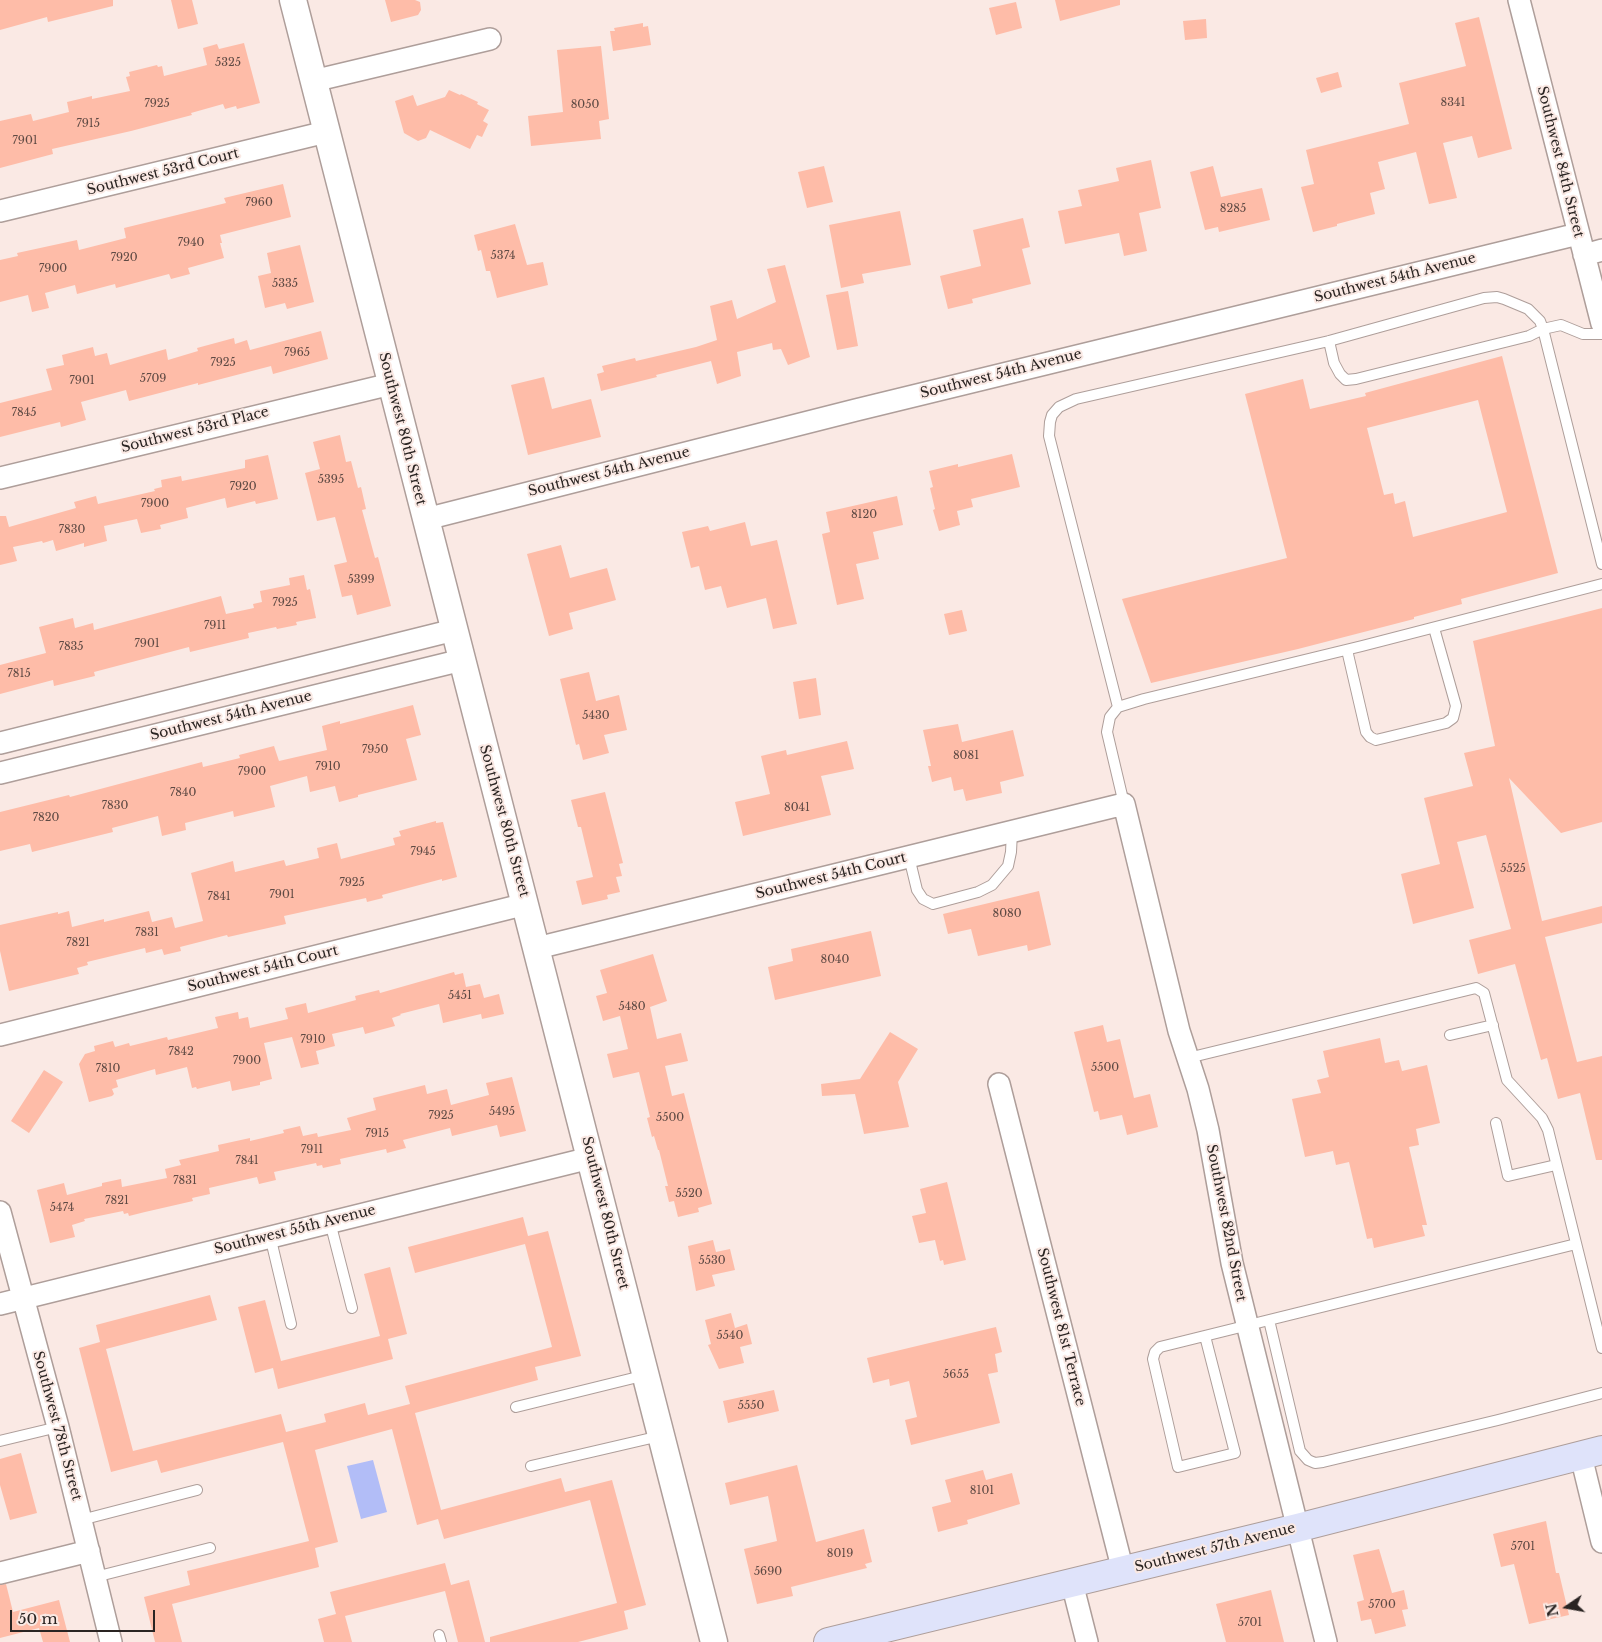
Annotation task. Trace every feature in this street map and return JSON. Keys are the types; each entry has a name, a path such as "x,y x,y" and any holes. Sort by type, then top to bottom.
{"main road":[{"name":"Southwest 57th Avenue","path":"828,1642 1297,1528 1591,1453"}],"street":[{"name":"Southwest 80th Street","path":"293,0 714,1642"},
{"name":"Southwest 84th Street","path":"1519,0 1578,234 1593,252 1602,324"},
{"path":"313,81 490,39"},
{"name":"Southwest 53rd Court","path":"0,211 326,132"},
{"name":"Southwest 54th Avenue","path":"426,519 847,412 1578,234"},
{"name":"Southwest 53rd Place","path":"0,478 391,384"},
{"path":"0,743 454,630"},
{"name":"Southwest 54th Avenue","path":"0,773 462,660"},
{"name":"Southwest 54th Court","path":"537,948 1124,804"},
{"name":"Southwest 82nd Street","path":"1124,804 1179,1031 1208,1130 1228,1245 1326,1642"},
{"name":"Southwest 54th Court","path":"0,1035 526,904"},
{"name":"Southwest 81st Terrace","path":"999,1084 1123,1571"},
{"name":"Southwest 55th Avenue","path":"0,1304 590,1158"},
{"name":"Southwest 78th Street","path":"0,1212 58,1427 111,1642"},
{"path":"1591,1453 1602,1542"},
{"path":"0,1573 89,1551"},
{"path":"1072,1583 1088,1642"}],"lane":[{"path":"1118,707 1050,436 1052,415 1058,408 1076,399 1329,341 1490,297 1504,298 1528,309 1540,321 1543,329 1602,564"},
{"path":"1329,341 1334,363 1346,380 1510,341 1529,336 1543,329 1561,325 1583,334 1602,334"},
{"path":"1124,804 1107,732 1110,717 1118,707 1137,700 1347,650 1602,584"},
{"path":"1347,650 1366,732 1370,738 1376,740 1446,723 1453,718 1456,706 1434,628"},
{"path":"909,857 917,890 923,899 933,904 978,892 992,885 1008,866 1012,831"},
{"path":"1188,1058 1476,988 1484,993 1506,1080 1542,1118 1548,1130 1602,1348"},
{"path":"1450,1035 1492,1025"},
{"path":"1496,1122 1508,1176 1556,1165"},
{"path":"330,1222 352,1308"},
{"path":"270,1236 291,1324"},
{"path":"1205,1336 1234,1453 1178,1467 1153,1355 1160,1347 1576,1244"},
{"path":"1269,1320 1300,1451 1308,1460 1315,1463 1602,1393"},
{"path":"516,1407 646,1374"},
{"path":"0,1441 58,1427"},
{"path":"531,1466 661,1436"},
{"path":"81,1520 197,1490"},
{"path":"95,1577 210,1548"}],"water":[{"path":"373,1460 387,1512 361,1519 347,1466"}],"building":[{"path":"0,0 113,0 113,6 48,22 47,17 0,30"},
{"path":"171,0 192,0 198,24 178,29"},
{"path":"385,0 415,0 420,2 421,10 418,15 391,22"},
{"path":"1055,0 1120,0 1120,5 1060,21"},
{"path":"1016,2 1022,28 996,35 989,8"},
{"path":"1479,17 1512,149 1478,158 1472,136 1443,143 1457,198 1429,204 1416,152 1378,162 1385,189 1370,193 1375,214 1313,232 1301,187 1314,184 1306,150 1409,124 1399,83 1466,66 1455,23"},
{"path":"1206,19 1207,38 1185,40 1183,21"},
{"path":"643,23 643,27 648,26 651,45 613,51 610,31 615,31 614,28"},
{"path":"244,43 260,103 237,109 236,106 225,109 223,104 191,113 192,115 52,149 53,154 0,168 0,121 31,114 33,121 69,112 67,102 92,96 92,99 130,91 126,77 130,76 129,72 157,65 158,67 162,66 164,76 207,65 203,48 217,44 219,49"},
{"path":"601,46 609,119 599,121 601,139 531,146 528,116 563,112 557,50"},
{"path":"1338,72 1342,87 1321,93 1316,78"},
{"path":"449,90 478,102 477,104 489,110 483,121 488,124 482,137 477,135 470,149 430,130 426,138 418,141 404,133 395,101 413,95 417,106 445,97"},
{"path":"1151,160 1161,208 1139,213 1147,251 1124,256 1119,233 1065,244 1058,211 1082,206 1078,190 1119,181 1116,168"},
{"path":"824,166 833,202 807,208 798,172"},
{"path":"1213,166 1221,197 1262,188 1270,220 1219,232 1218,227 1205,230 1190,172"},
{"path":"283,184 291,217 220,235 224,258 188,268 190,274 171,279 169,274 116,288 115,284 77,294 75,285 45,293 49,308 32,312 28,295 0,302 0,260 18,256 17,253 77,240 79,250 126,238 124,228 226,203 224,198"},
{"path":"900,211 911,265 862,274 864,283 841,288 829,225"},
{"path":"1023,218 1030,247 1022,249 1031,284 972,299 973,303 948,309 940,276 981,266 973,230"},
{"path":"515,224 527,265 543,262 548,285 497,298 490,271 486,271 481,250 478,251 474,235"},
{"path":"300,245 314,302 287,309 285,303 265,308 258,276 271,273 267,253"},
{"path":"785,265 810,357 788,365 781,349 773,350 772,343 737,352 741,376 717,384 711,361 601,391 597,374 604,372 602,366 635,358 636,361 696,347 717,340 710,306 732,300 737,319 776,302 767,269"},
{"path":"848,291 858,346 837,350 826,295"},
{"path":"321,331 328,359 273,374 271,366 129,401 126,390 81,402 86,420 61,427 60,422 0,437 0,403 52,390 46,369 64,365 62,355 93,347 95,356 107,353 110,365 166,349 168,360 198,351 197,348 234,338 235,344 247,340 250,350"},
{"path":"1502,356 1558,573 1461,599 1462,604 1414,617 1414,619 1298,649 1151,683 1122,599 1287,558 1245,394 1303,379 1310,409 1366,396 1365,393","holes":["1478,400 1507,512 1413,537 1405,501 1395,504 1393,493 1384,495 1367,428"]},
{"path":"544,377 552,409 591,399 601,437 528,455 511,385"},
{"path":"340,435 346,462 351,461 358,488 361,487 366,509 362,510 375,558 378,557 391,606 357,615 352,595 342,597 334,565 347,562 335,517 317,521 305,473 320,469 313,442"},
{"path":"1012,454 1020,487 971,499 973,507 957,511 960,525 939,531 933,510 935,509 930,488 933,487 929,471 958,464 958,467"},
{"path":"268,455 278,499 256,504 255,501 227,508 225,498 186,508 188,518 160,525 161,529 141,533 137,519 104,526 107,541 84,547 84,543 56,551 53,540 13,547 17,561 0,565 0,516 6,516 9,527 76,508 74,502 96,496 98,504 155,491 154,489 162,487 161,480 181,476 182,481 245,468 245,460"},
{"path":"897,496 903,525 873,532 879,559 856,564 864,599 837,605 822,534 830,532 826,512"},
{"path":"745,522 751,546 777,540 797,624 773,629 766,598 727,608 721,586 705,590 699,566 691,568 682,532 708,526 710,531"},
{"path":"561,545 570,578 607,568 616,600 569,613 573,629 549,636 527,554"},
{"path":"304,575 307,590 310,589 316,618 296,622 297,625 248,633 249,638 190,652 189,647 94,672 95,676 54,686 53,680 0,694 0,665 46,653 39,627 73,618 75,628 93,623 94,630 221,596 226,614 254,608 253,604 262,602 260,591 290,585 289,578"},
{"path":"1602,608 1602,822 1561,833 1509,778 1542,921 1602,906 1602,923 1545,937 1577,1062 1602,1056 1602,1160 1596,1160 1580,1093 1558,1099 1547,1058 1541,1060 1515,964 1478,974 1469,940 1511,929 1486,835 1457,842 1474,908 1413,924 1401,874 1440,864 1424,798 1473,786 1464,753 1495,746 1473,641"},
{"path":"962,610 967,631 949,635 944,614"},
{"path":"589,672 596,701 619,695 627,730 604,735 609,753 583,760 579,744 576,745 560,679"},
{"path":"816,678 821,715 799,719 793,682"},
{"path":"413,705 421,735 406,739 417,780 358,795 358,797 339,802 335,786 310,792 307,776 270,786 275,807 234,817 233,811 185,823 186,830 162,836 158,816 112,828 113,832 32,852 30,844 0,851 0,812 69,795 70,797 202,762 203,767 240,758 239,755 274,746 279,761 327,750 322,726 340,721 340,724"},
{"path":"958,724 962,742 1013,730 1024,776 1000,782 1002,793 966,801 963,789 954,791 951,777 932,782 928,766 931,766 923,730"},
{"path":"847,741 854,769 821,776 831,815 743,836 735,802 770,794 761,756 786,750 787,755"},
{"path":"605,792 623,863 619,864 622,876 616,877 620,892 607,895 608,899 582,905 576,881 593,877 581,827 578,827 571,800"},
{"path":"436,821 436,823 443,822 457,877 442,881 442,879 382,895 383,898 367,902 366,898 284,916 286,924 228,937 227,935 180,947 181,951 164,955 162,949 146,953 145,948 87,962 88,965 77,968 79,974 9,991 0,951 0,925 69,911 72,927 104,919 104,922 149,911 152,922 172,917 175,928 203,921 191,873 233,861 235,872 284,860 286,866 319,858 317,848 337,843 341,859 395,845 393,838 401,836 399,831"},
{"path":"1039,891 1051,945 1028,951 1027,945 978,956 971,929 948,934 943,914"},
{"path":"871,931 881,976 775,1000 768,967 793,961 791,949"},
{"path":"653,954 667,1001 650,1007 657,1039 681,1033 688,1061 665,1066 672,1096 684,1093 712,1204 698,1208 699,1212 678,1217 674,1201 669,1202 665,1186 668,1186 659,1150 654,1136 652,1137 647,1118 650,1117 639,1072 613,1078 607,1054 628,1049 620,1016 603,1021 596,996 607,993 600,970"},
{"path":"454,972 455,975 463,973 466,987 480,984 484,998 499,994 504,1014 482,1019 481,1014 443,1023 439,1004 400,1014 392,1018 395,1026 365,1034 363,1027 332,1034 335,1046 316,1051 319,1064 301,1068 292,1037 264,1043 272,1079 260,1082 260,1085 232,1091 230,1081 197,1089 196,1087 192,1088 187,1067 156,1075 155,1069 116,1080 118,1087 112,1089 114,1094 112,1096 89,1102 79,1064 85,1054 95,1051 94,1046 113,1041 115,1047 129,1043 130,1046 167,1037 168,1040 218,1028 215,1017 238,1012 239,1019 248,1017 250,1028 288,1019 285,1008 306,1003 308,1013 356,1000 355,996 379,990 380,993"},
{"path":"1103,1025 1107,1042 1120,1039 1134,1098 1150,1094 1158,1127 1127,1135 1122,1115 1100,1120 1098,1111 1094,1112 1074,1032"},
{"path":"890,1032 918,1049 898,1082 909,1127 864,1134 855,1094 822,1096 821,1084 860,1079"},
{"path":"1380,1038 1385,1063 1399,1060 1402,1071 1427,1065 1440,1123 1416,1129 1419,1145 1409,1147 1427,1225 1422,1225 1425,1236 1374,1248 1372,1238 1367,1239 1349,1162 1336,1165 1333,1151 1305,1157 1292,1099 1321,1093 1317,1080 1329,1077 1323,1051"},
{"path":"44,1070 63,1082 29,1133 11,1121"},
{"path":"512,1077 526,1131 500,1137 497,1125 452,1136 450,1128 403,1140 406,1148 387,1153 386,1149 340,1159 341,1164 323,1168 322,1165 317,1166 316,1163 274,1172 276,1180 259,1184 257,1177 209,1188 210,1194 192,1198 193,1201 129,1216 128,1213 124,1214 123,1211 84,1219 85,1221 72,1225 75,1237 50,1243 37,1190 64,1183 67,1195 102,1186 102,1183 121,1179 122,1187 167,1178 165,1169 181,1165 179,1160 219,1151 218,1145 250,1138 250,1141 284,1133 283,1130 300,1126 303,1136 317,1133 318,1137 351,1130 347,1118 376,1110 373,1098 425,1085 427,1094 447,1089 451,1105 489,1095 486,1083"},
{"path":"947,1182 966,1260 944,1265 943,1260 940,1261 935,1240 919,1243 912,1216 926,1213 920,1189"},
{"path":"523,1217 528,1236 548,1231 581,1356 535,1367 538,1380 415,1413 441,1510 561,1478 565,1492 612,1480 646,1605 624,1611 628,1629 578,1642 490,1642 490,1637 617,1603 590,1500 444,1539 438,1519 417,1525 392,1429 315,1450 338,1542 315,1548 319,1567 172,1604 182,1642 155,1642 144,1597 190,1585 187,1571 309,1541 283,1442 161,1473 157,1460 111,1472 79,1348 100,1342 96,1325 210,1295 217,1320 106,1349 133,1451 281,1414 286,1432 326,1422 324,1414 365,1403 368,1415 410,1404 405,1386 552,1347 525,1244 415,1273 408,1247"},
{"path":"713,1240 716,1252 730,1249 735,1270 712,1275 715,1286 696,1291 688,1246"},
{"path":"390,1267 407,1334 388,1339 393,1359 278,1389 273,1368 255,1373 238,1307 265,1300 281,1361 380,1336 364,1274"},
{"path":"731,1313 735,1328 747,1324 752,1344 740,1347 744,1363 719,1369 708,1345 711,1344 705,1320"},
{"path":"996,1327 1002,1352 995,1354 998,1372 988,1374 1000,1423 911,1445 905,1420 917,1417 909,1381 890,1386 889,1379 873,1383 867,1358"},
{"path":"774,1390 779,1411 728,1423 723,1401"},
{"path":"21,1453 37,1513 10,1520 0,1485 0,1459"},
{"path":"797,1465 816,1542 864,1529 872,1562 865,1564 867,1568 791,1587 793,1596 757,1604 744,1549 777,1541 768,1496 730,1505 725,1483"},
{"path":"983,1470 986,1480 1012,1473 1020,1504 967,1520 968,1524 938,1532 932,1507 951,1502 945,1480"},
{"path":"1546,1521 1556,1573 1559,1573 1569,1615 1529,1624 1514,1564 1501,1567 1493,1534"},
{"path":"1379,1549 1392,1593 1404,1590 1408,1609 1402,1610 1406,1626 1375,1634 1371,1619 1361,1621 1357,1602 1364,1600 1353,1555"},
{"path":"445,1563 451,1585 469,1580 485,1642 458,1642 445,1591 345,1616 352,1642 324,1642 318,1619 336,1614 330,1592"},
{"path":"6,1584 13,1612 59,1600 70,1642 43,1642 39,1628 0,1638 0,1585"},
{"path":"1271,1590 1284,1642 1226,1642 1216,1604"}]}
